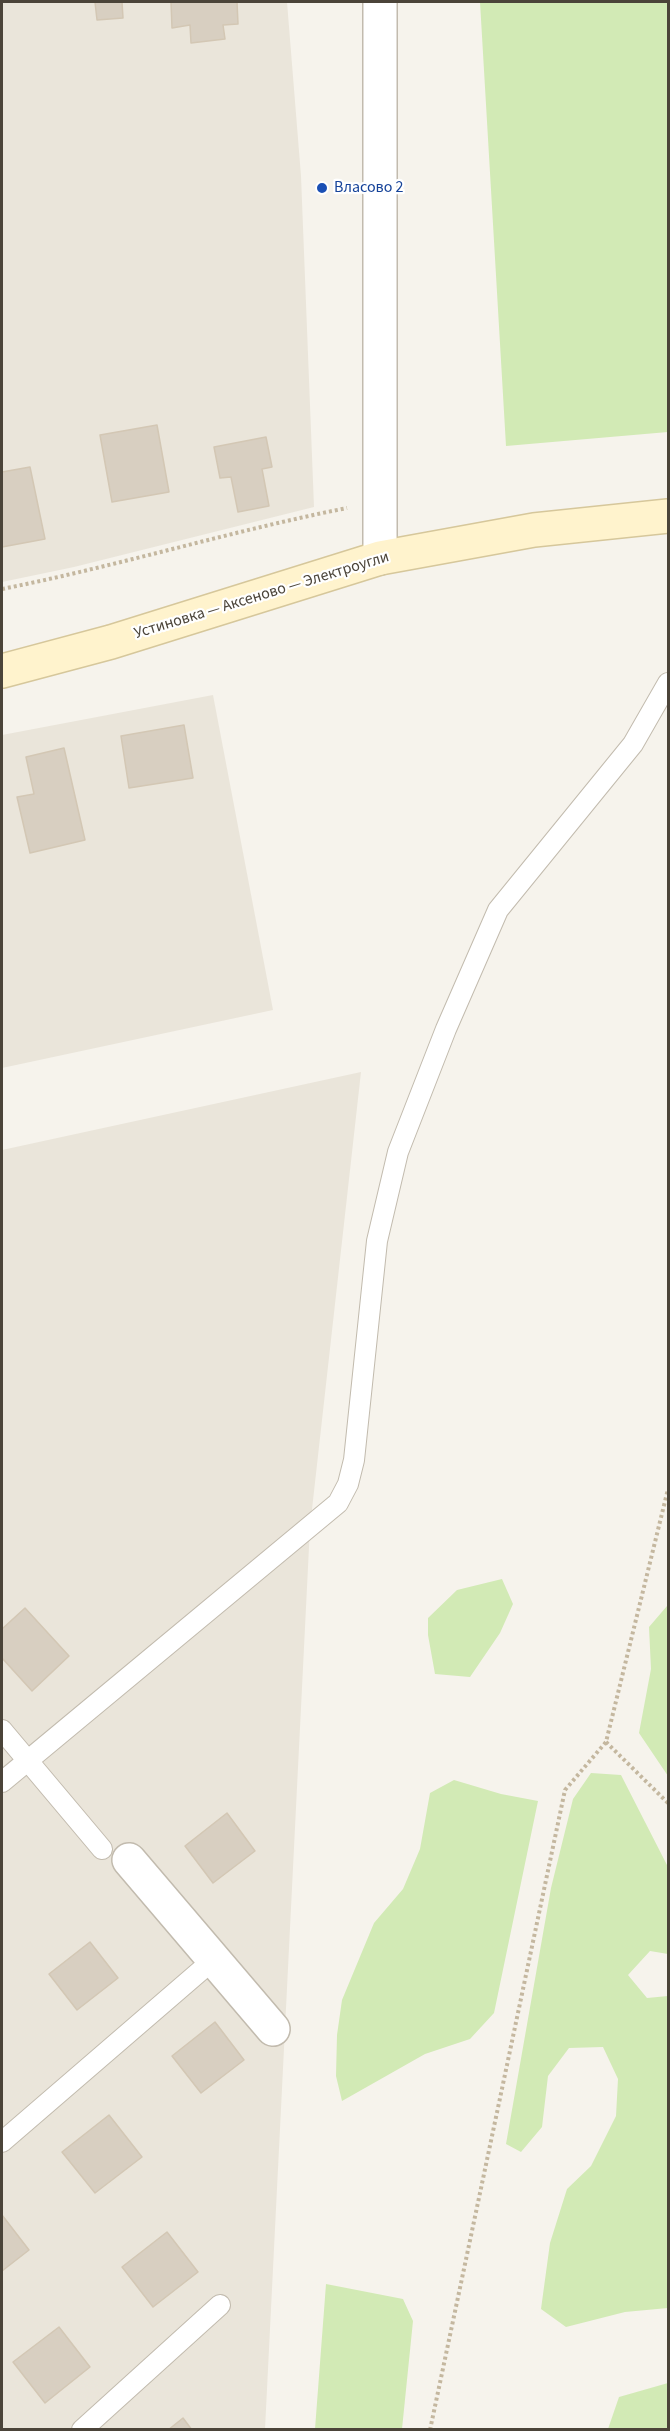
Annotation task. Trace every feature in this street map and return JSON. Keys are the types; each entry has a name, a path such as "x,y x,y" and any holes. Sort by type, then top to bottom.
{"main road":[{"name":"Устиновка — Аксеново — Электроугли","path":"2,671 111,642 380,558 534,530 669,516"}],"street":[{"path":"380,2 380,558"},
{"path":"115,1855 213,1960 273,2029"}],"lane":[{"path":"2,1782 338,1503 348,1484 354,1460 376,1241 398,1152 446,1029 498,910 633,744 669,684"},
{"path":"2,1730 115,1855"},
{"path":"2,2142 213,1960"},
{"path":"82,2430 220,2306"}],"path":[{"path":"2,590 380,501"},
{"path":"430,2430 565,1790 606,1742 669,1489"},
{"path":"606,1742 669,1803"}],"shaded area":[{"path":"2,2 287,2 301,176 314,507 74,567 2,582"},
{"path":"213,695 273,1010 2,1068 2,735"},
{"path":"361,1072 310,1527 265,2429 2,2429 2,1150"}],"green space":[{"path":"480,2 668,2 668,432 506,446"},
{"path":"502,1579 513,1604 500,1633 470,1677 435,1674 428,1635 428,1618 457,1590"},
{"path":"667,1606 668,1776 639,1733 651,1669 649,1627"},
{"path":"591,1773 621,1775 668,1867 668,1954 650,1951 628,1975 647,1998 668,1996 668,2308 625,2312 566,2327 541,2309 550,2243 567,2189 591,2166 616,2116 618,2079 603,2047 569,2048 548,2076 542,2127 521,2152 506,2144 551,1888 573,1799"},
{"path":"454,1780 501,1794 538,1801 494,2013 470,2039 425,2054 342,2101 336,2076 337,2035 342,2000 374,1923 403,1889 420,1849 430,1793"},
{"path":"326,2284 403,2299 413,2321 402,2429 315,2429"},
{"path":"668,2383 668,2429 608,2429 619,2397"}],"building":[{"path":"95,2 122,2 123,18 97,20"},
{"path":"171,2 237,2 238,24 223,25 225,39 191,43 190,25 172,28"},
{"path":"157,425 169,492 112,502 100,435"},
{"path":"266,437 272,467 262,469 269,506 238,512 231,477 220,478 214,447"},
{"path":"30,467 45,539 2,547 2,472"},
{"path":"184,725 193,778 129,788 121,736"},
{"path":"64,748 85,840 30,853 17,797 34,794 26,757"},
{"path":"25,1608 69,1656 32,1691 2,1658 2,1629"},
{"path":"227,1813 255,1851 213,1883 185,1846"},
{"path":"90,1942 118,1978 77,2010 49,1974"},
{"path":"215,2022 244,2060 201,2093 172,2056"},
{"path":"109,2115 142,2157 95,2193 62,2152"},
{"path":"2,2215 29,2250 2,2271"},
{"path":"167,2232 198,2272 153,2307 122,2267"},
{"path":"59,2327 90,2367 45,2403 13,2362"},
{"path":"183,2418 192,2430 168,2430"}],"place":[{"name":"Власово 2","path":"322,188"}]}
